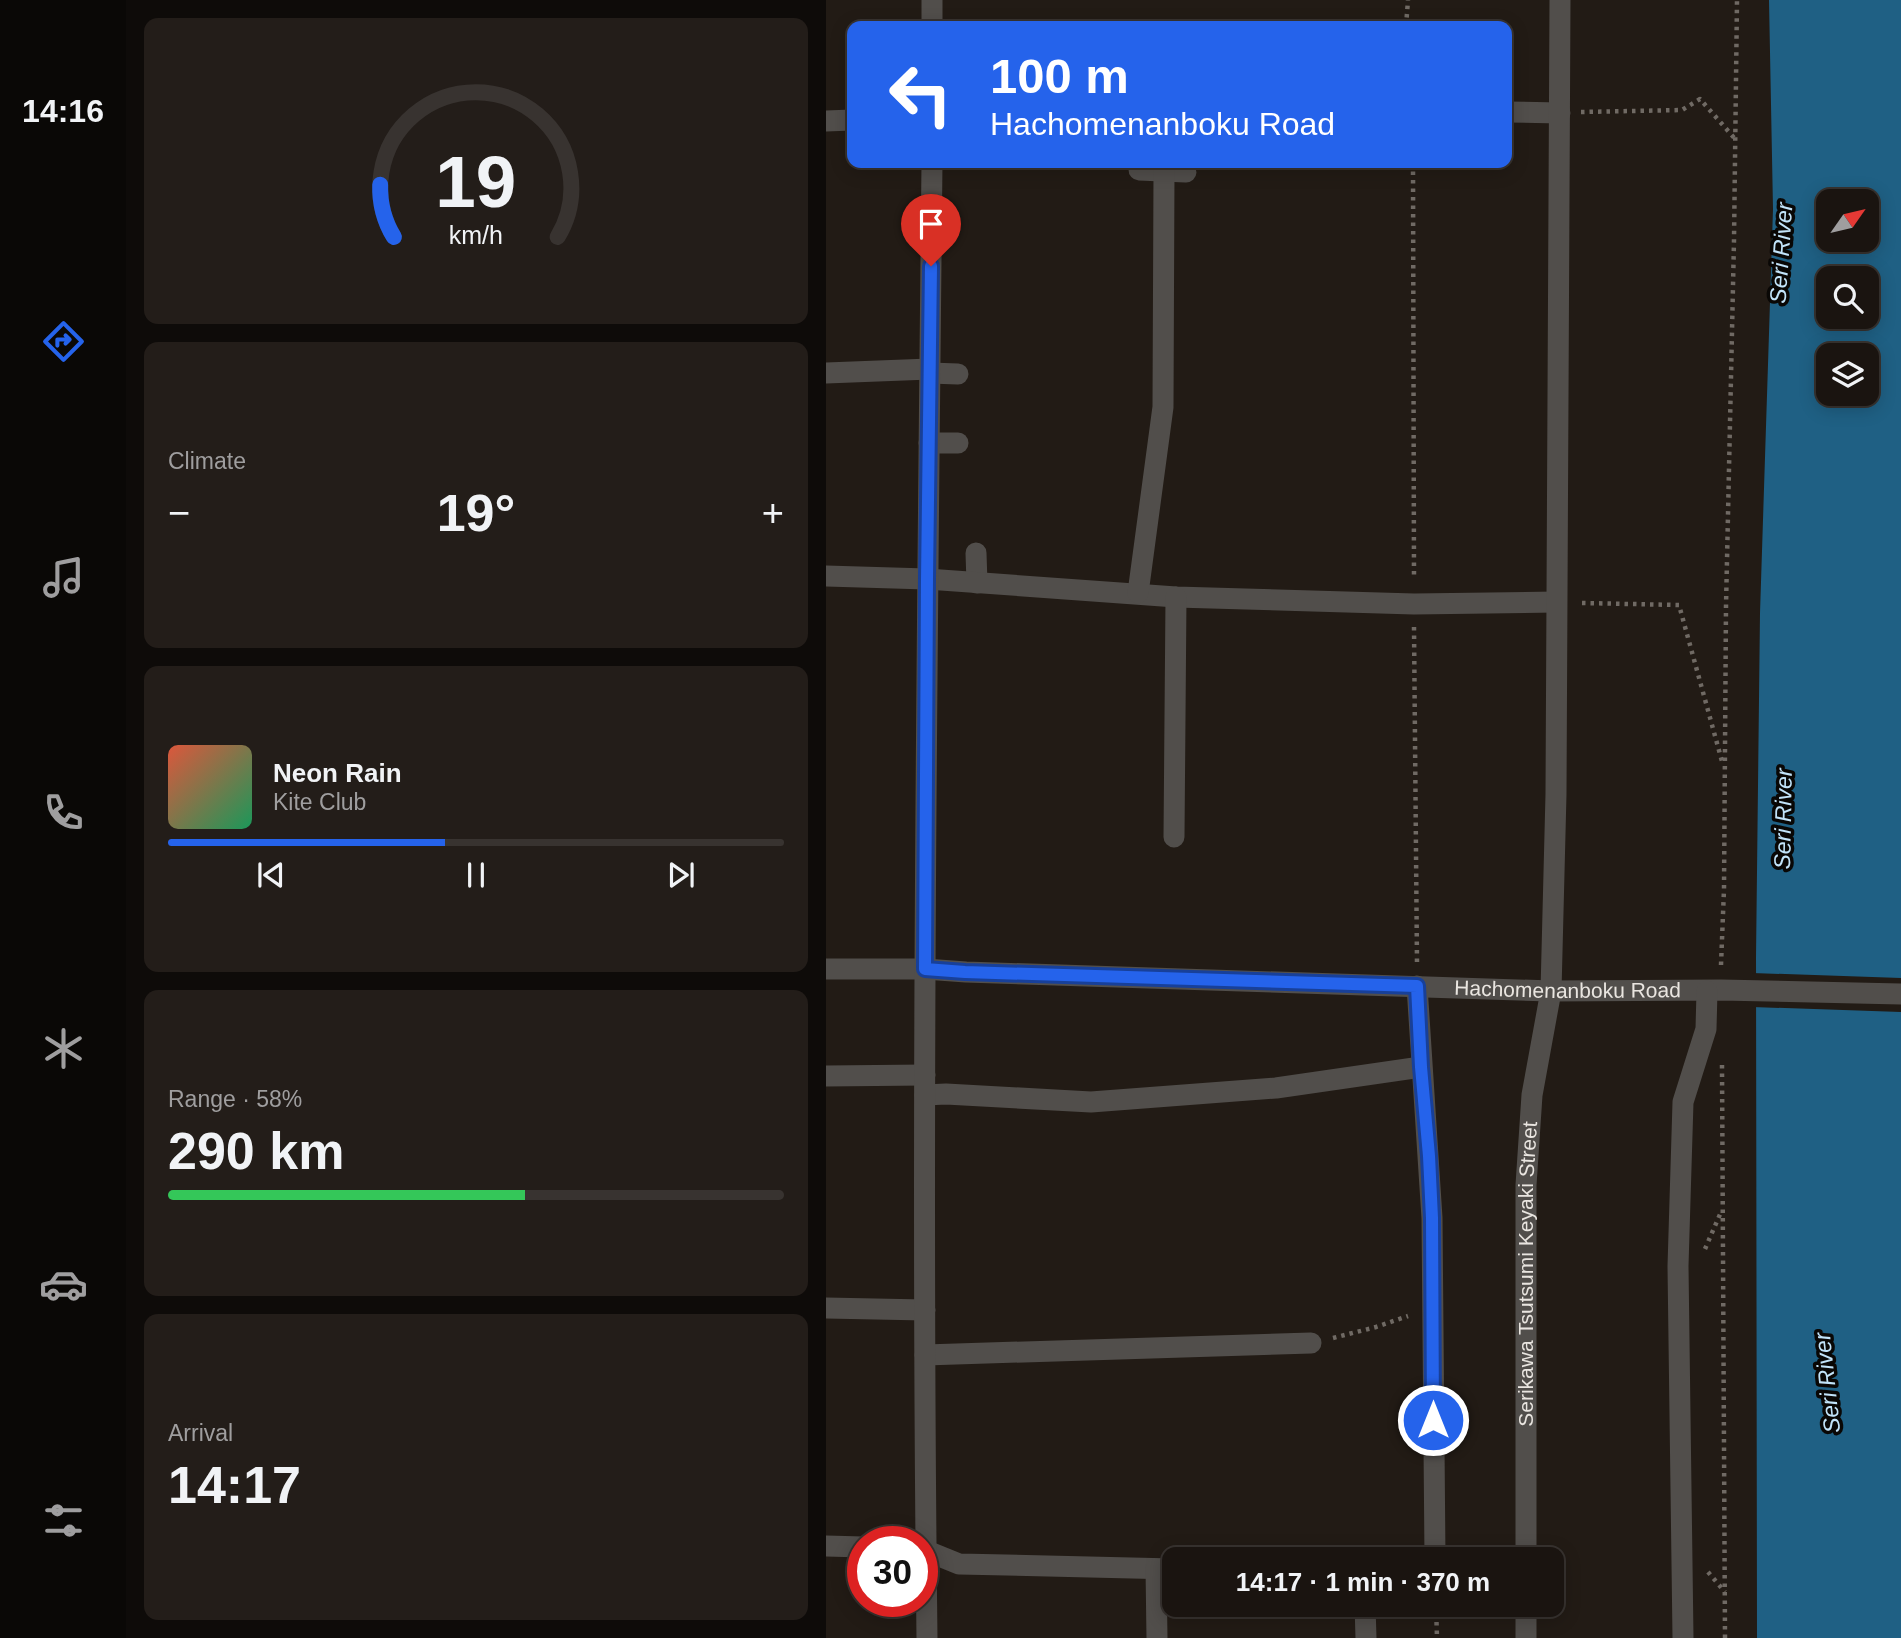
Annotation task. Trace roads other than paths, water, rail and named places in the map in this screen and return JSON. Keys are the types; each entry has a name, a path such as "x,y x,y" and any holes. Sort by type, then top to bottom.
{"street":[{"path":"932,0 932,21"},
{"name":"Serikawa Tsutsumi Keyaki Street","path":"1526,1547 1525,1185 1532,1095 1551,991 1556,793 1560,0"},
{"path":"1512,112 1560,113"},
{"path":"826,121 847,120"},
{"path":"924,1526 927,579 932,168"},
{"path":"1138,593 1163,407 1175,172 1139,170"},
{"path":"826,373 930,371 958,374"},
{"path":"929,443 958,443"},
{"path":"976,553 976,583"},
{"path":"826,576 927,579 1176,597 1414,604 1556,602"},
{"path":"1174,837 1176,597"},
{"name":"Hachomenanboku Road","path":"826,969 925,969 1551,991 1720,987 1901,995"},
{"path":"1417,986 1432,1218 1435,1547"},
{"path":"1683,1638 1678,1266 1683,1102 1720,987"},
{"path":"826,1076 1091,1102 1276,1088 1421,1067"},
{"path":"826,1308 925,1310"},
{"path":"925,1355 1311,1343"},
{"path":"826,1546 847,1547"},
{"path":"938,1555 959,1564 1162,1569"},
{"path":"1157,1638 1162,1595"},
{"path":"926,1617 927,1638"},
{"path":"1365,1617 1366,1638"},
{"path":"1526,1617 1526,1638"}],"water":[{"name":"Seri River","path":"1769,0 1901,0 1901,1638 1757,1638 1756,958 1760,613 1773,209"}]}
